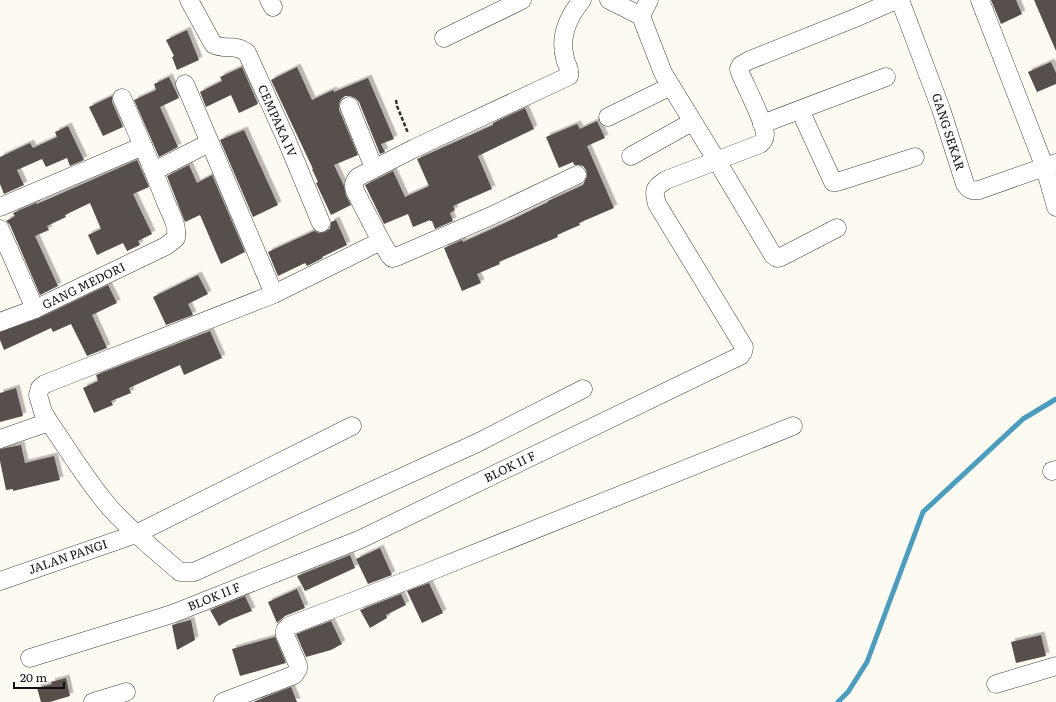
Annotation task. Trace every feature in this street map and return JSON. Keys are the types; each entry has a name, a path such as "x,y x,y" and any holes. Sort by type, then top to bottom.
{"street":[{"name":"CEMPAKA IV","path":"189,0 213,44 217,46 241,48 247,53 287,141 321,223"},
{"path":"444,38 522,0"},
{"path":"577,175 491,216 396,258 390,256 381,241 354,186 355,180 358,177 374,168 569,76 570,71 563,51 563,42 566,26 574,10 582,0"},
{"path":"609,0 645,8 661,68 772,255 777,258 781,257 837,228"},
{"path":"717,161 760,144 765,139 762,124 739,69 741,65 896,0"},
{"name":"GANG SEKAR","path":"900,0 941,109 965,184 968,188 972,190 979,190 1051,165"},
{"path":"980,0 1051,165 1056,207"},
{"path":"762,124 886,77"},
{"path":"185,84 274,294"},
{"path":"608,116 671,86"},
{"path":"122,98 154,171 209,143"},
{"path":"349,106 374,168"},
{"path":"800,110 833,182 915,157"},
{"path":"631,156 692,122"},
{"path":"0,207 143,146"},
{"name":"BLOK II F","path":"30,658 172,614 361,539 740,356 744,347 657,204 654,195 655,189 666,180 717,161"},
{"name":"GANG MEDORI","path":"0,322 35,309 166,246 176,238 177,230 154,171"},
{"path":"0,229 35,309"},
{"path":"381,241 274,294 45,384 40,388 38,396 43,412 93,485 112,509 136,534 180,572 194,572 470,446 583,389"},
{"path":"0,439 49,422"},
{"name":"JALAN PANGI","path":"0,581 136,534 352,426"},
{"path":"223,702 294,675 297,672 298,665 285,635 285,630 290,626 793,426"},
{"path":"996,684 1056,666"},
{"path":"93,702 126,692"}],"path":[{"path":"396,100 397,106 415,148"}],"building":[{"path":"991,0 1016,0 1022,14 1001,24"},
{"path":"1034,0 1056,0 1056,51"},
{"path":"187,30 199,60 177,70 172,57 174,56 166,40"},
{"path":"1051,62 1056,73 1056,84 1037,92 1028,72"},
{"path":"242,67 258,104 239,113 231,95 206,107 200,92 222,81 220,77"},
{"path":"297,67 312,100 333,90 334,92 368,78 394,139 381,144 385,152 380,154 359,102 350,96 345,96 341,99 339,110 358,155 334,165 351,205 331,215 316,183 318,182 313,169 271,80"},
{"path":"169,77 179,98 160,107 178,147 159,157 134,100 156,90 154,84"},
{"path":"112,96 112,102 123,127 103,136 89,107"},
{"path":"525,108 534,129 478,156 492,189 453,206 455,210 450,213 453,221 435,229 432,221 430,220 413,227 408,214 384,224 365,185 393,171 405,197 429,186 417,159 493,125 493,123"},
{"path":"597,121 605,138 587,146 614,208 579,223 580,225 557,235 558,237 499,262 500,264 477,274 481,283 462,291 444,248 462,240 463,242 583,185 587,176 586,170 583,166 574,165 573,162 559,168 546,137 577,124 580,129"},
{"path":"68,126 84,160 70,166 67,158 46,167 42,159 17,170 24,185 4,194 0,184 0,157 30,143 33,148 57,137 55,132"},
{"path":"244,130 278,205 253,217 220,140"},
{"path":"137,160 149,187 133,194 152,234 138,241 140,245 127,251 123,243 97,255 88,235 101,229 90,203 65,215 66,217 47,226 49,230 35,236 58,286 40,295 10,225 6,221 15,216 13,213"},
{"path":"189,165 197,183 212,175 245,252 221,264 200,215 185,222 167,176"},
{"path":"336,220 347,245 307,266 305,263 278,276 268,252 314,231 319,233 325,232 330,229 331,222"},
{"path":"198,275 208,294 188,304 193,315 166,325 153,297"},
{"path":"108,285 117,303 92,315 107,348 87,356 71,324 53,332 51,328 4,350 0,340 0,332 39,318"},
{"path":"210,331 222,358 184,375 180,365 129,388 131,393 111,401 113,405 94,413 83,388 98,381 96,375"},
{"path":"16,388 23,416 0,422 0,393"},
{"path":"21,445 25,463 54,456 60,480 13,491 13,489 6,490 0,461 0,449"},
{"path":"380,548 392,575 368,584 356,559"},
{"path":"350,555 355,568 305,591 297,576"},
{"path":"429,583 443,613 422,623 407,591"},
{"path":"297,589 305,608 285,616 277,623 268,602"},
{"path":"401,594 406,605 386,615 387,618 370,628 360,610"},
{"path":"245,596 252,611 229,620 219,626 210,610"},
{"path":"191,620 195,640 177,650 172,625"},
{"path":"331,621 342,644 331,650 306,657 296,634"},
{"path":"1041,635 1046,656 1016,663 1011,642"},
{"path":"275,637 286,663 240,676 232,649"},
{"path":"66,678 70,696 50,702 41,702 37,688"},
{"path":"291,687 297,702 253,702"}],"waterway":[{"path":"838,702 848,692 867,662 923,512 1023,419 1056,399"}]}
